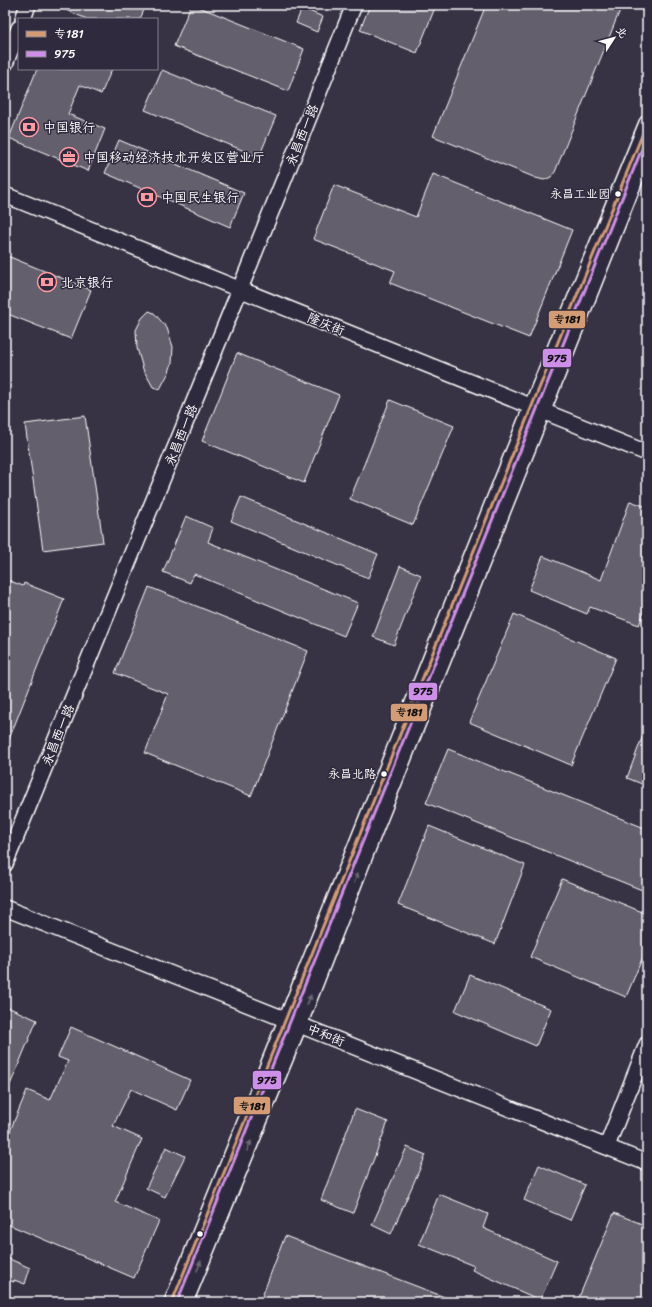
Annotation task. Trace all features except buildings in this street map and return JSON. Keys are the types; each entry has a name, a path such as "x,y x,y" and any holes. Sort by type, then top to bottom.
{"street":[{"path":"23,18 28,5"},
{"name":"永昌西一路","path":"5,864 240,290 354,5"},
{"path":"5,64 18,31"},
{"path":"537,409 647,123"},
{"path":"185,1302 293,1022 391,759 647,150"},
{"name":"隆庆街","path":"5,195 647,453"},
{"name":"中和街","path":"5,908 647,1163"},
{"path":"172,1302 293,1022"},
{"path":"607,1146 647,1044"}],"transit line":[{"name":"专181","path":"172,1302 527,417 647,123"},
{"name":"975","path":"177,1302 647,136"}],"place":[{"name":"中国银行","path":"29,127"},
{"name":"中国移动经济技术开发区营业厅","path":"69,157"},
{"name":"永昌工业园","path":"618,194"},
{"name":"中国民生银行","path":"147,197"},
{"name":"北京银行","path":"47,282"},
{"name":"永昌北路","path":"384,774"}]}
